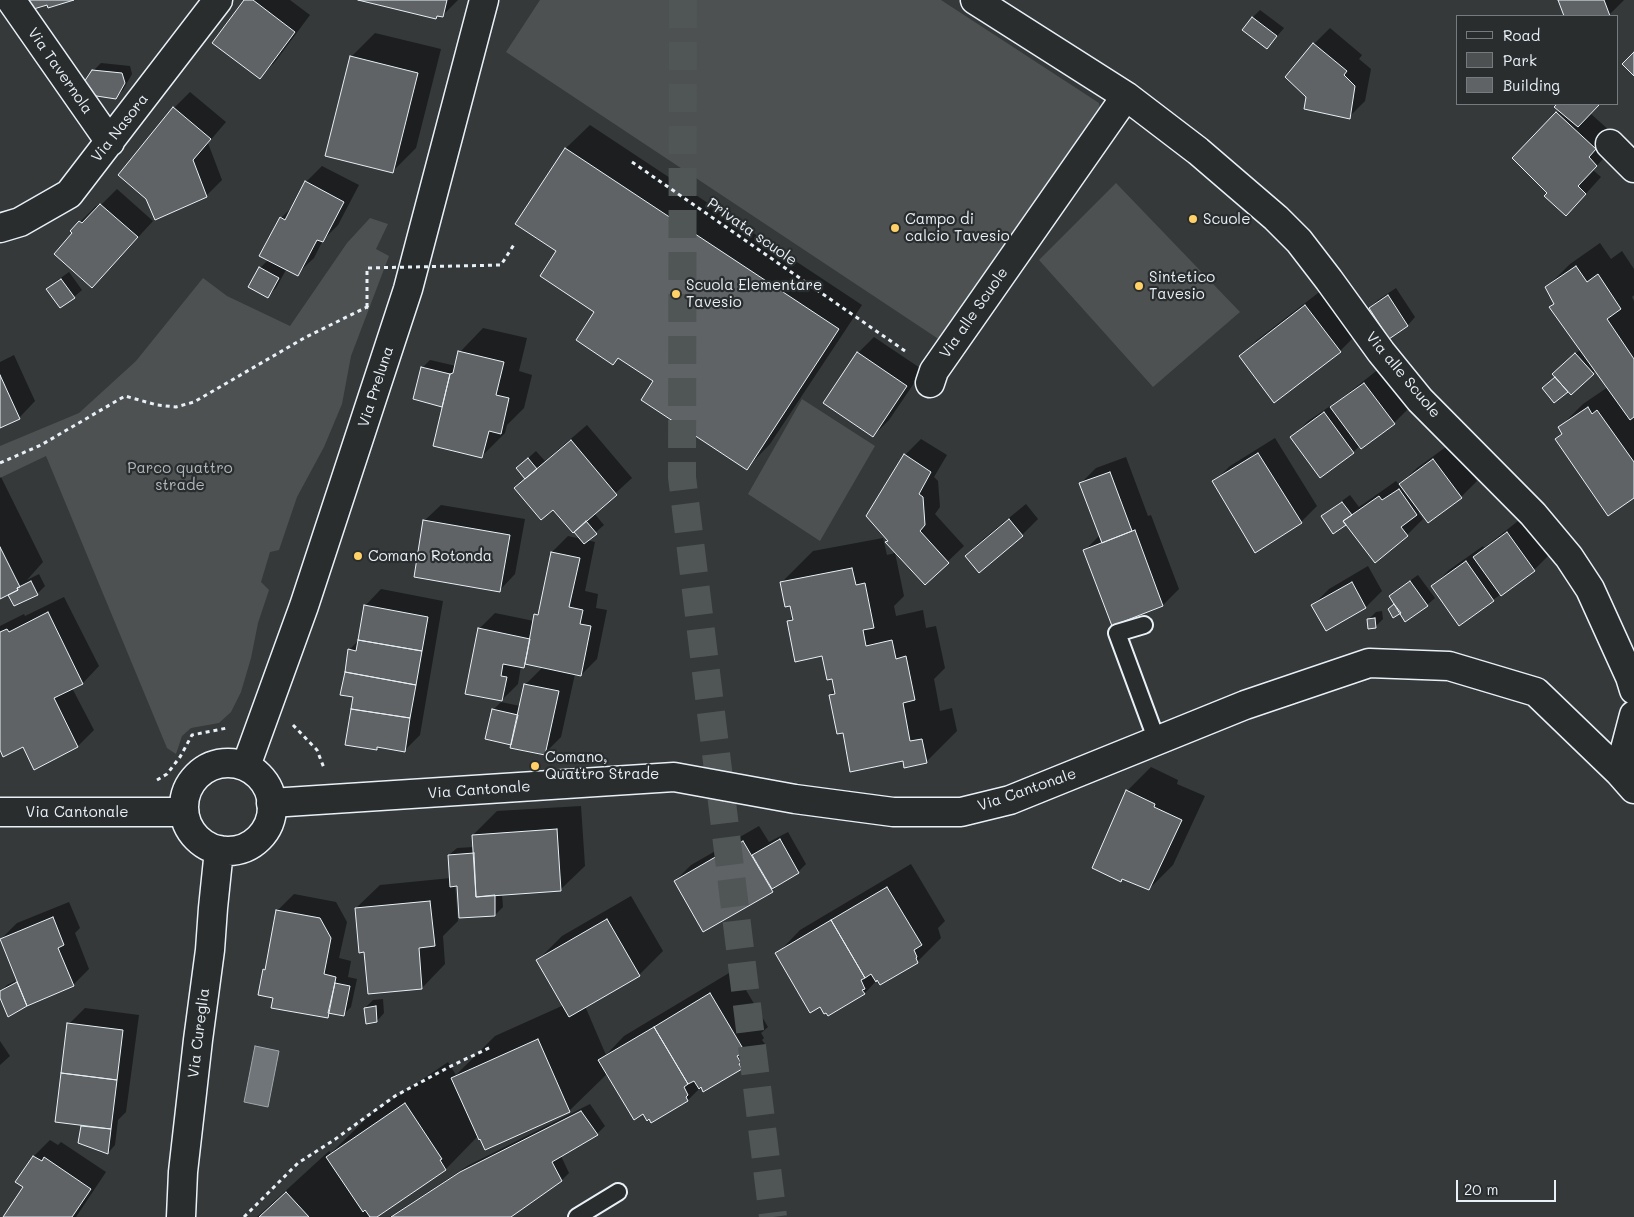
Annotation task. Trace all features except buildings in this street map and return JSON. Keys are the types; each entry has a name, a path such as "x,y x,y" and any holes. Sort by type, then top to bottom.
{"street":[{"name":"Via Tavernola","path":"11,0 110,142"},
{"name":"Via Nasora","path":"0,228 20,222 69,194 218,0"},
{"name":"Via Preluna","path":"246,766 304,606 408,289 484,0"},
{"name":"Via alle Scuole","path":"975,0 1126,96 1198,151 1276,218 1299,241 1381,352 1420,400 1533,514 1569,557 1590,589 1630,677 1634,690"},
{"name":"Via alle Scuole","path":"932,377 1126,96"},
{"path":"1610,144 1634,168"},
{"name":"Via Cantonale","path":"271,803 674,777 795,799 893,812 961,812 1010,800 1245,705 1369,663 1449,666 1536,692 1629,771"},
{"path":"1629,771 1634,715"},
{"path":"231,762 246,766 256,772 264,781 271,803 270,817 265,829 257,840 246,847 233,851 219,850 206,846 195,837 187,825 184,812 185,796 191,782 202,770 216,764 231,762"},
{"name":"Via Cantonale","path":"0,812 184,812"},
{"name":"Via Cureglia","path":"181,1217 183,1172 210,950 219,850"}],"lane":[{"path":"1144,625 1117,633 1157,741"},
{"path":"576,1217 618,1192"}],"path":[{"name":"Privata scuole","path":"632,162 932,377"},
{"path":"367,307 367,268 500,265 515,243"},
{"path":"0,463 41,445 125,396 176,407 194,402 306,338 367,307 400,314"},
{"path":"244,1217 298,1164 395,1096 491,1047"}],"green space":[{"name":"Campo di calcio Tavesio","path":"540,0 941,0 1099,103 1101,115 940,340 506,52"},
{"name":"Sintetico Tavesio","path":"1116,183 1240,312 1153,387 1039,260"},
{"name":"Parco quattro strade","path":"370,218 388,224 376,249 389,256 351,356 342,404 324,447 297,497 279,550 270,552 261,582 269,590 258,623 251,658 241,692 231,712 219,723 191,728 182,736 176,754 167,748 46,456 0,478 0,446 79,413 136,361 203,278 227,296 290,326 347,243"},
{"path":"802,399 875,446 820,541 748,494"}],"shaded area":[{"path":"255,1046 279,1051 268,1107 244,1102"}],"tunnel":[{"path":"683,0 682,477 773,1217"}],"place":[{"name":"Scuole","path":"1193,219"},
{"name":"Campo di calcio Tavesio","path":"895,228"},
{"name":"Sintetico Tavesio","path":"1139,286"},
{"name":"Scuola Elementare Tavesio","path":"676,294"},
{"name":"Comano Rotonda","path":"358,556"},
{"name":"Comano, Quattro Strade","path":"535,766"}]}
